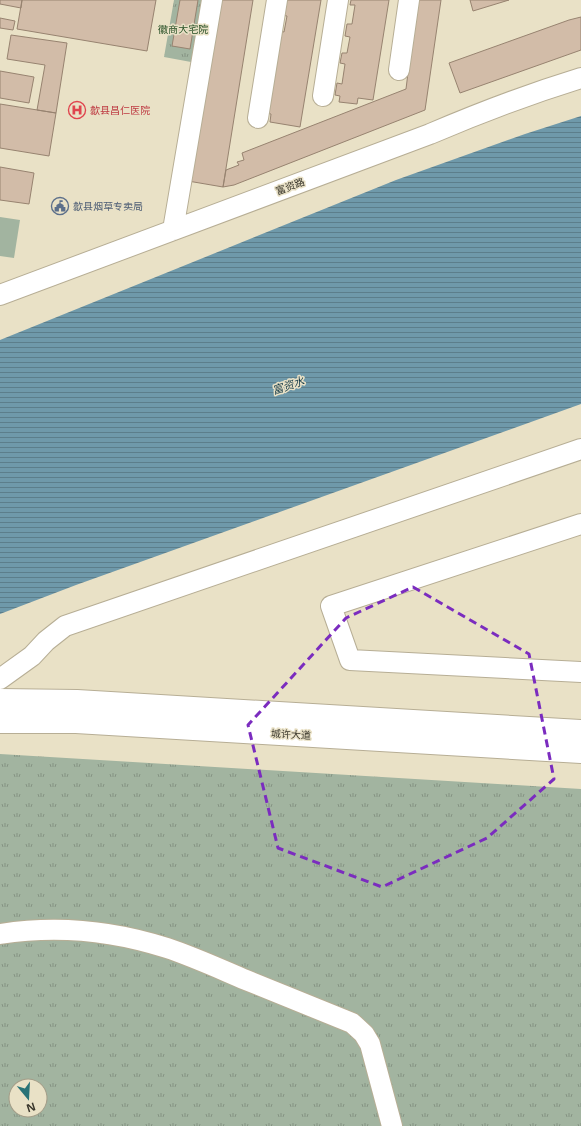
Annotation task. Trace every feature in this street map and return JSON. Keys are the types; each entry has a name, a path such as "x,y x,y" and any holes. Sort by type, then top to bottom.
{"main road":[{"name":"城许大道","path":"0,700 77,701 581,731"},
{"name":"城许大道","path":"0,722 76,722 581,752"}],"street":[{"path":"173,230 212,0"},
{"path":"258,118 277,0"},
{"path":"323,96 338,0"},
{"path":"399,70 409,0"},
{"name":"富资路","path":"0,295 430,134 519,98 581,78"},
{"path":"0,679 32,656 46,641 65,626 581,449"},
{"path":"581,524 331,606 350,660 581,672"},
{"path":"0,934 18,931 76,930 137,940 168,948 352,1023 364,1034 370,1044 392,1126"}],"highlighted area":[{"path":"413,587 529,654 554,779 487,838 382,887 278,848 248,725 346,618"}],"green space":[{"name":"徽商大宅院","path":"174,0 202,0 191,62 164,57"},
{"path":"0,217 20,220 14,258 0,256"},
{"path":"0,754 581,789 581,1126 0,1126"}],"water":[{"name":"富资水","path":"581,116 581,404 76,585 0,614 0,340 396,180 525,134"}],"building":[{"path":"0,0 22,0 21,8 0,4"},
{"path":"22,0 156,0 147,51 17,29"},
{"path":"180,0 198,0 190,49 172,46"},
{"path":"218,0 253,0 223,187 188,181"},
{"path":"284,0 321,0 300,127 270,122 271,114 266,113 279,31 284,32 287,16 281,15"},
{"path":"351,0 389,0 373,100 358,98 357,104 339,102 340,96 335,95 337,83 342,84 345,64 340,63 342,53 347,53 350,37 345,36 347,24 352,24 355,5 350,5"},
{"path":"417,0 441,0 425,110 234,185 223,187 226,170 239,165 237,162 244,160 242,153 406,89"},
{"path":"470,0 509,0 473,11"},
{"path":"581,17 581,50 460,93 449,63"},
{"path":"0,18 15,21 13,30 0,28"},
{"path":"11,35 67,43 56,113 37,110 45,65 7,59"},
{"path":"0,71 34,77 29,103 0,98"},
{"path":"0,104 56,113 49,156 0,148"},
{"path":"0,167 34,173 29,204 0,200"}],"place":[{"name":"歙县昌仁医院","path":"77,110"},
{"name":"歙县烟草专卖局","path":"60,206"}]}
